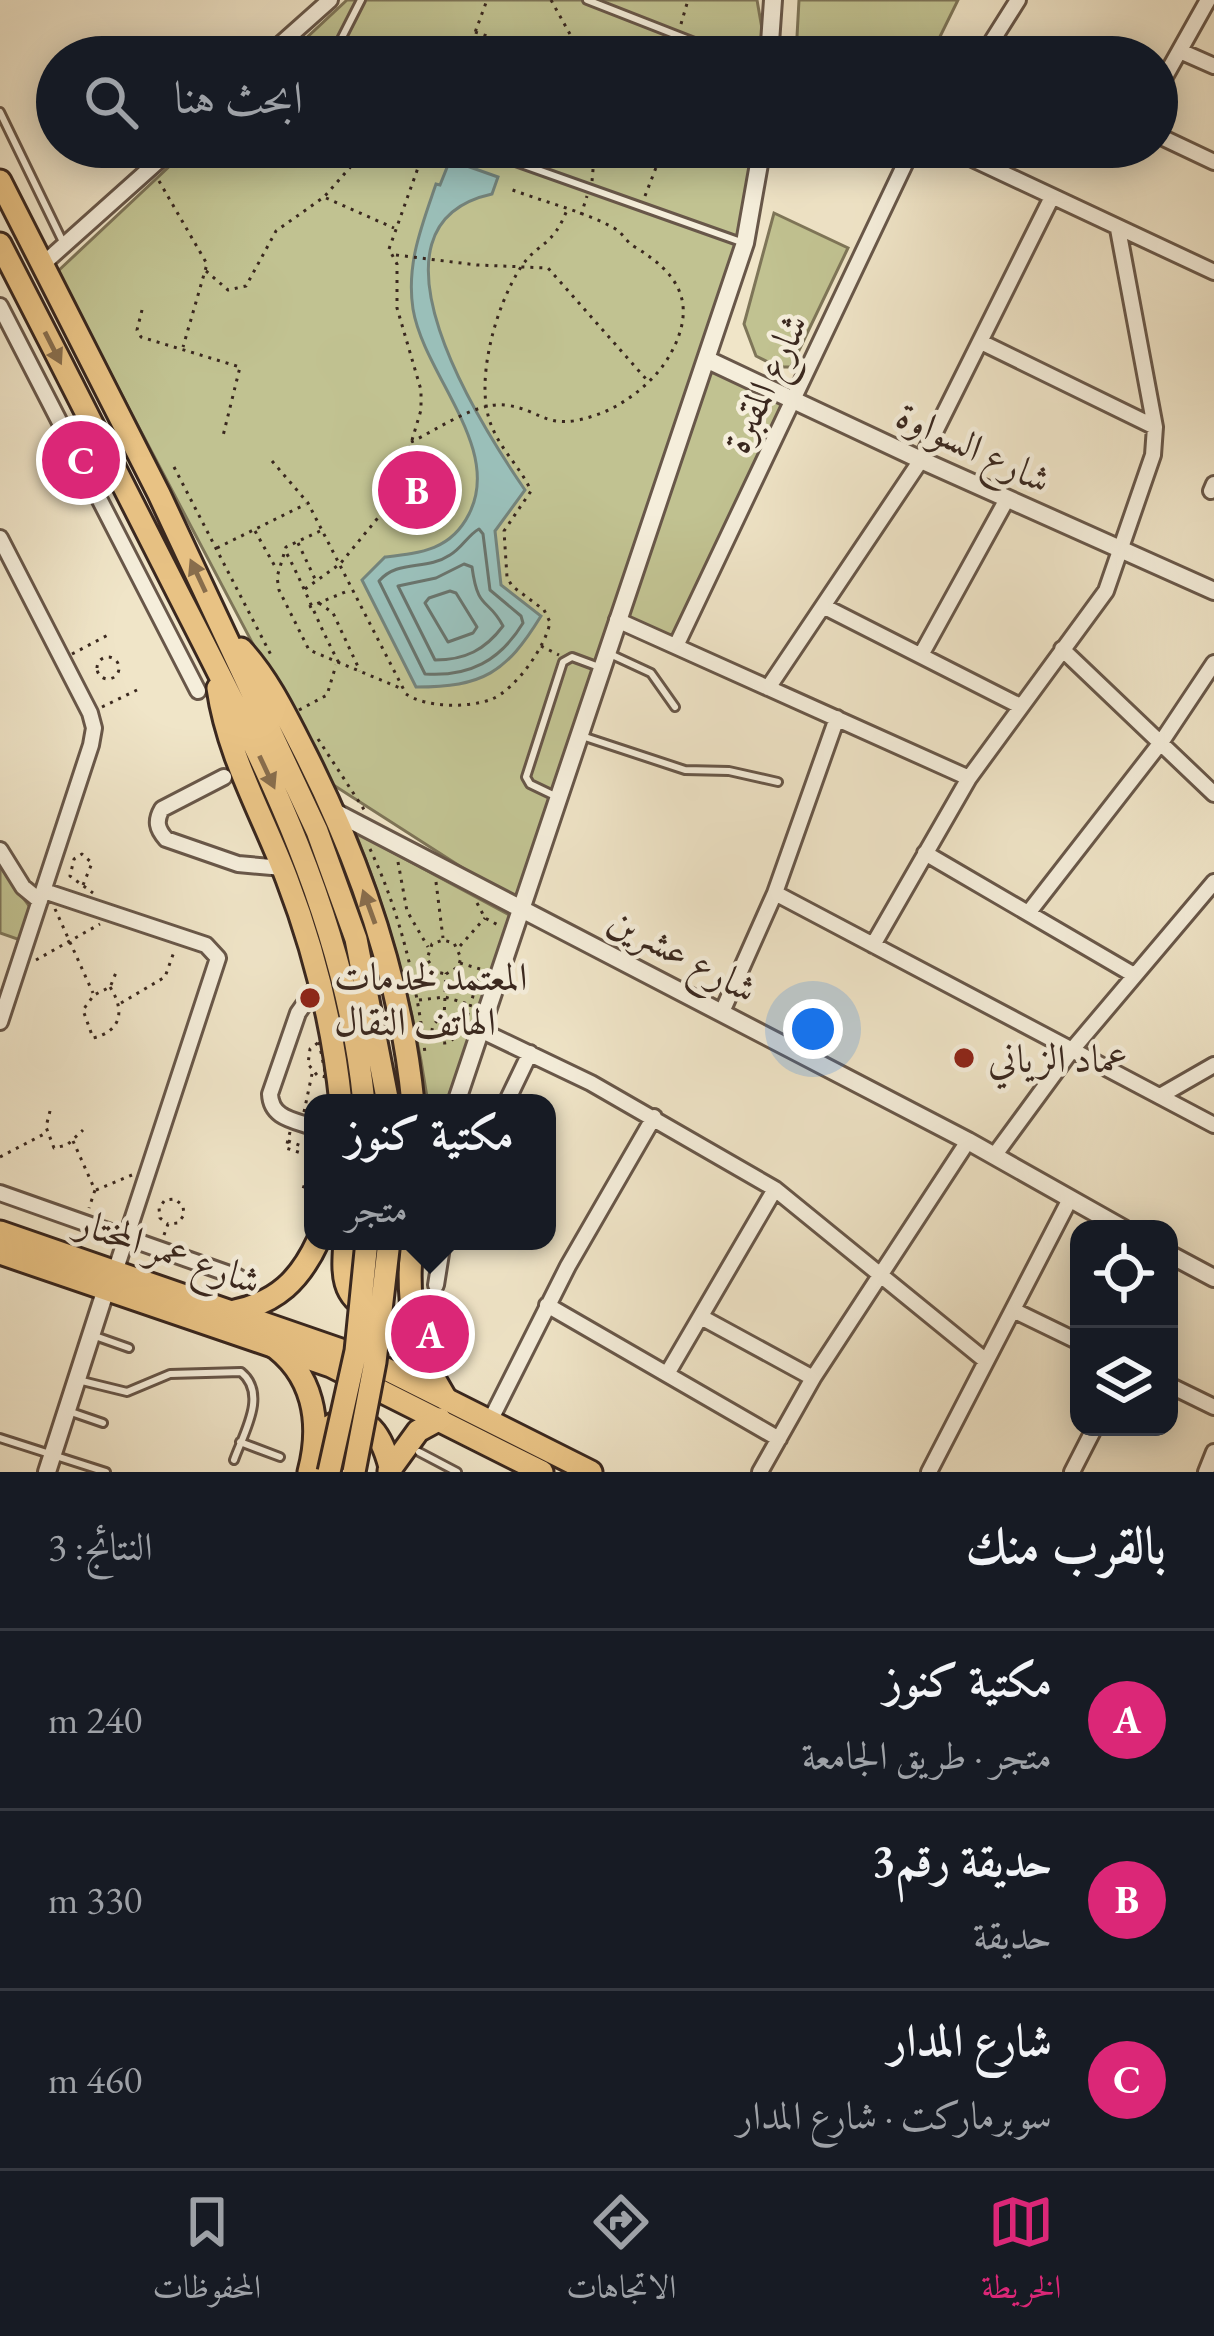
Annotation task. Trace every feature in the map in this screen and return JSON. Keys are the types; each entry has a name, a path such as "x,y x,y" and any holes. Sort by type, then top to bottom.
{"main road":[{"path":"0,181 225,633 317,831 345,902 365,976 386,1094"},
{"path":"0,244 217,670 314,878 343,974 363,1094"},
{"path":"225,633 247,655 283,710 334,812 387,958 412,1094"},
{"path":"217,670 228,736 283,868 321,980 340,1094"},
{"name":"شارع عمر المختار","path":"0,1232 380,1388 443,1409"},
{"path":"235,1311 270,1300 289,1287 314,1250"},
{"path":"345,1250 343,1278 352,1298 364,1308 380,1311 408,1302"},
{"path":"329,1472 356,1351 367,1250"},
{"path":"354,1472 375,1362 388,1250"},
{"path":"411,1250 408,1302 443,1409 542,1472"},
{"name":"شارع عمر المختار","path":"0,1252 235,1311 364,1358 443,1409"},
{"path":"269,1343 283,1352 304,1379 314,1411 317,1443 309,1472"},
{"path":"443,1409 490,1421 591,1472"},
{"path":"389,1470 418,1431 443,1409"},
{"path":"317,1443 333,1424 359,1421 381,1437 389,1470"}],"street":[{"path":"290,36 330,0"},
{"path":"770,36 773,0"},
{"path":"995,36 1018,0"},
{"path":"1178,54 1206,5 1186,0"},
{"path":"1180,51 1214,66"},
{"path":"1178,145 1214,162"},
{"path":"459,1094 708,360 745,243 758,168"},
{"name":"شارع المقبرة","path":"676,646 903,168"},
{"path":"989,168 1214,272"},
{"path":"43,264 152,169"},
{"path":"769,688 921,460 1051,199"},
{"path":"873,945 969,778 1106,592 1122,550 1153,455 1155,427 1118,229"},
{"path":"0,306 198,691"},
{"path":"980,342 1155,427"},
{"name":"شارع السواوة","path":"708,360 1214,591"},
{"path":"921,655 1007,499"},
{"path":"0,538 94,728 0,1022"},
{"path":"823,606 1020,706"},
{"path":"617,620 969,778"},
{"path":"1061,649 1214,794"},
{"path":"1029,912 1162,741 1214,663"},
{"path":"722,1012 775,893 837,718"},
{"path":"224,777 162,809 157,825 160,833 238,864 283,868"},
{"name":"شارع عشرين","path":"334,812 365,834 522,906 1108,1220"},
{"path":"0,850 23,887 211,947 218,962 50,1464"},
{"path":"925,853 1135,974"},
{"path":"994,1156 1071,1051 1214,882"},
{"path":"775,893 1214,1125"},
{"path":"303,1124 274,1110 270,1094 298,1013 321,980"},
{"path":"481,1030 654,1117 775,1189 986,1361"},
{"path":"507,1094 530,1052"},
{"path":"1160,1096 1214,1065"},
{"path":"490,1421 547,1305 654,1117"},
{"path":"760,1472 813,1378 968,1142"},
{"path":"668,1375 775,1189"},
{"path":"0,1192 238,1277"},
{"path":"929,1472 1070,1199"},
{"path":"436,1285 442,1250"},
{"path":"1178,1259 1214,1278"},
{"path":"547,1305 779,1439"},
{"path":"1013,1310 1070,1338"},
{"path":"701,1317 813,1378"},
{"path":"1178,1389 1214,1407"},
{"path":"1072,1472 1090,1436"},
{"path":"1206,1472 1214,1452"}],"lane":[{"path":"343,36 361,0"},
{"path":"587,0 674,36"},
{"path":"0,112 65,245"},
{"path":"533,168 745,243"},
{"path":"558,797 530,784 526,777 566,658 604,660 651,673 675,707"},
{"path":"579,735 685,770 718,770 778,782"},
{"path":"92,1334 130,1348"},
{"path":"76,1379 127,1392 170,1374 241,1372 255,1393 234,1460"},
{"path":"67,1411 103,1423"},
{"path":"0,1438 50,1464 106,1472"},
{"path":"241,1442 280,1457"},
{"path":"419,1453 457,1472"}],"path":[{"path":"474,36 487,0"},
{"path":"551,0 571,36"},
{"path":"676,36 688,0"},
{"path":"655,36 658,29"},
{"path":"475,32 487,36"},
{"path":"206,271 228,290 246,286 276,231 324,197 350,168"},
{"path":"401,688 309,650 300,607 305,589 340,564 399,490 422,397 400,321 397,264 390,246 418,168"},
{"path":"641,206 656,168"},
{"path":"152,169 205,259 206,271 182,349"},
{"path":"411,442 482,408 506,405 545,421 577,421 615,407 648,382 676,342 682,315 679,287 664,265 619,231 510,190"},
{"path":"324,197 396,230"},
{"path":"272,460 308,503 401,688 413,700 430,704 490,700 515,681 549,630 549,617 510,584 502,538 530,487 482,408 483,384 487,355 523,265 553,239 567,211"},
{"path":"392,254 477,266 523,265 553,272 648,382"},
{"path":"142,310 139,335 240,368 223,436"},
{"path":"174,467 278,670"},
{"path":"216,548 308,503"},
{"path":"254,529 278,572"},
{"path":"322,530 285,550 277,583 300,607 338,664"},
{"path":"297,541 316,581"},
{"path":"285,550 305,589"},
{"path":"300,607 352,590"},
{"path":"319,603 333,613 361,673"},
{"path":"62,659 108,635"},
{"path":"96,641 103,656"},
{"path":"540,645 566,658"},
{"path":"299,710 326,695 338,664"},
{"path":"90,713 137,690"},
{"path":"311,728 364,808 365,834 385,883 417,1000 427,1066"},
{"path":"82,885 92,863 82,854 76,856 69,873 73,881 93,891 88,906"},
{"path":"397,854 407,911 429,949 428,964 446,974"},
{"path":"435,875 443,940"},
{"path":"385,883 402,878"},
{"path":"44,894 94,995"},
{"path":"474,896 485,918 501,926"},
{"path":"22,956 39,960 70,943 98,927 104,911"},
{"path":"458,947 485,918"},
{"path":"119,1004 165,977 179,936"},
{"path":"429,949 443,940"},
{"path":"443,940 458,947"},
{"path":"458,947 460,963"},
{"path":"460,963 483,970"},
{"path":"444,1019 446,974 460,963"},
{"path":"110,987 119,1004 117,1024 93,1038 83,1015 85,1005 110,987 117,970"},
{"path":"417,1000 445,997 469,1004"},
{"path":"444,1019 456,1029 454,1038 446,1043 437,1041 432,1033 434,1024 444,1019"},
{"path":"309,1094 313,1072"},
{"path":"50,1111 47,1133 56,1149"},
{"path":"303,1124 286,1141 286,1148 304,1155"},
{"path":"52,1158 56,1149 73,1142 82,1130"},
{"path":"0,1157 47,1133"},
{"path":"286,1141 304,1147"},
{"path":"73,1142 94,1190 84,1221"},
{"path":"94,1190 149,1172"},
{"path":"176,1199 183,1205 184,1216 168,1224 160,1218 159,1208 165,1200 176,1199"}],"green space":[{"path":"347,0 757,0 763,36 308,36"},
{"path":"799,0 958,0 940,36 797,36"},
{"path":"168,168 757,168 708,359 795,399 676,646 618,620 522,906 324,779 57,272"},
{"path":"774,213 848,248 791,367 778,367 756,356 744,324"},
{"path":"355,832 515,918 449,1094 426,1094 400,965"},
{"path":"0,866 30,907 20,940 0,933"}],"water":[{"path":"447,168 473,168 498,177 492,194 451,213 432,244 429,285 458,377 525,490 495,531 501,585 541,616 516,651 491,673 459,684 416,687 362,580 385,557 423,551 453,535 469,514 477,489 469,438 431,360 413,309 414,260 436,184 440,185"}],"place":[{"name":"شارع المدار","path":"81,460"},
{"name":"حديقة رقم3","path":"417,490"},
{"name":"المعتمد لخدمات الهاتف النقال","path":"310,998"},
{"name":"عماد الزياني","path":"964,1058"},
{"name":"مكتية كنوز","path":"430,1334"}]}
